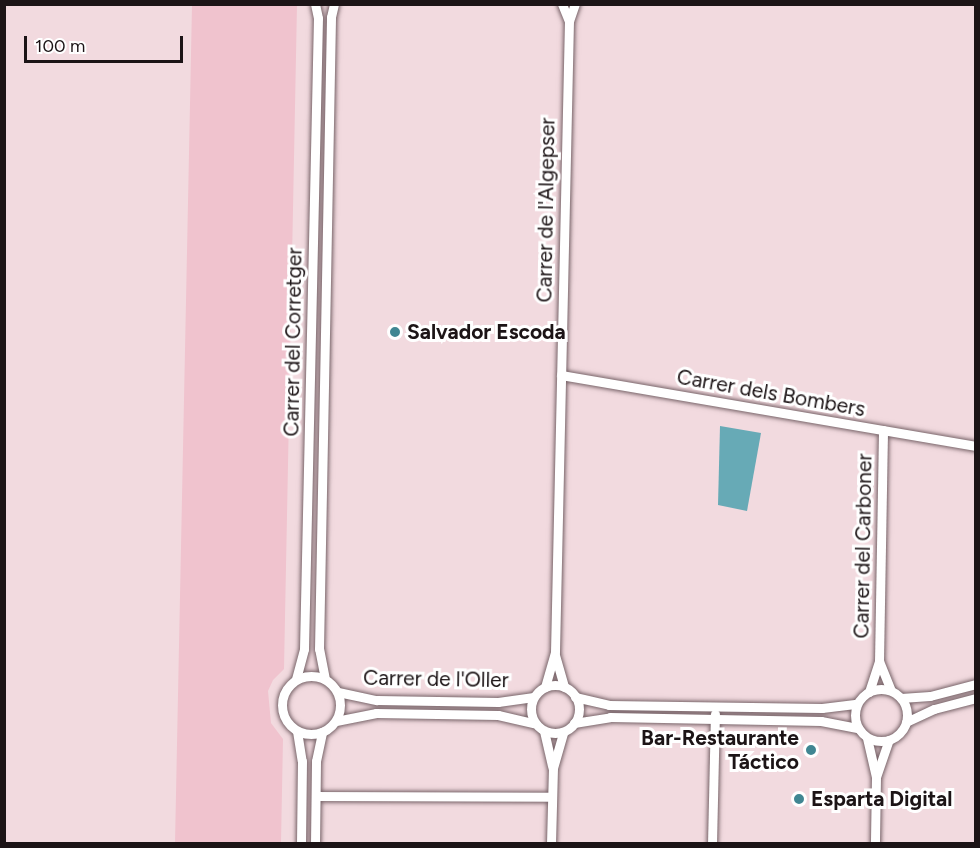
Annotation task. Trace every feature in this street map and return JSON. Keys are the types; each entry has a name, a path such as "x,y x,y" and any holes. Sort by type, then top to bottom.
{"street":[{"name":"Carrer del Corretger","path":"296,680 304,649 318,29 315,4"},
{"name":"Carrer del Corretger","path":"326,679 319,648 331,17 334,4"},
{"path":"562,4 568,21"},
{"path":"568,21 574,4"},
{"name":"Carrer de l'Algepser","path":"555,652 568,21"},
{"name":"Carrer dels Bombers","path":"561,375 975,446"},
{"name":"Carrer del Carboner","path":"869,692 879,661 883,430"},
{"path":"555,652 545,687 534,697 530,710 534,723 544,731 563,732"},
{"path":"555,652 564,687 575,697 609,705 822,708 857,704"},
{"name":"Carrer del Carboner","path":"879,661 891,691"},
{"path":"310,675 326,679 338,692 340,712 336,721 314,735 297,731 286,721 281,706 285,691 296,680 310,675"},
{"path":"901,698 930,696 975,684"},
{"path":"545,687 564,687"},
{"path":"867,738 882,742 889,740 897,736 906,722 907,714 901,698 891,691 876,689 869,692 857,704 855,721 867,738 876,777 875,843"},
{"name":"Carrer de l'Oller","path":"338,692 377,700 498,702 534,697"},
{"path":"551,843 553,768 563,732 574,723 579,710 575,697"},
{"path":"906,722 934,709 975,698"},
{"path":"712,843 715,706"},
{"name":"Carrer de l'Oller","path":"336,721 376,713 498,715 534,723"},
{"path":"574,723 610,717 821,721 858,728"},
{"path":"297,731 302,761 301,843"},
{"path":"544,731 553,768"},
{"path":"315,843 316,761 322,732"},
{"path":"876,777 889,740"},
{"path":"316,796 552,797"}],"shaded area":[{"path":"192,5 297,5 284,669 273,680 268,691 271,723 283,739 281,843 175,843"}],"water":[{"path":"720,426 761,433 747,511 718,505"}],"place":[{"name":"Salvador Escoda","path":"395,332"},
{"name":"Bar-Restaurante Táctico","path":"811,750"},
{"name":"Esparta Digital","path":"799,799"}]}
